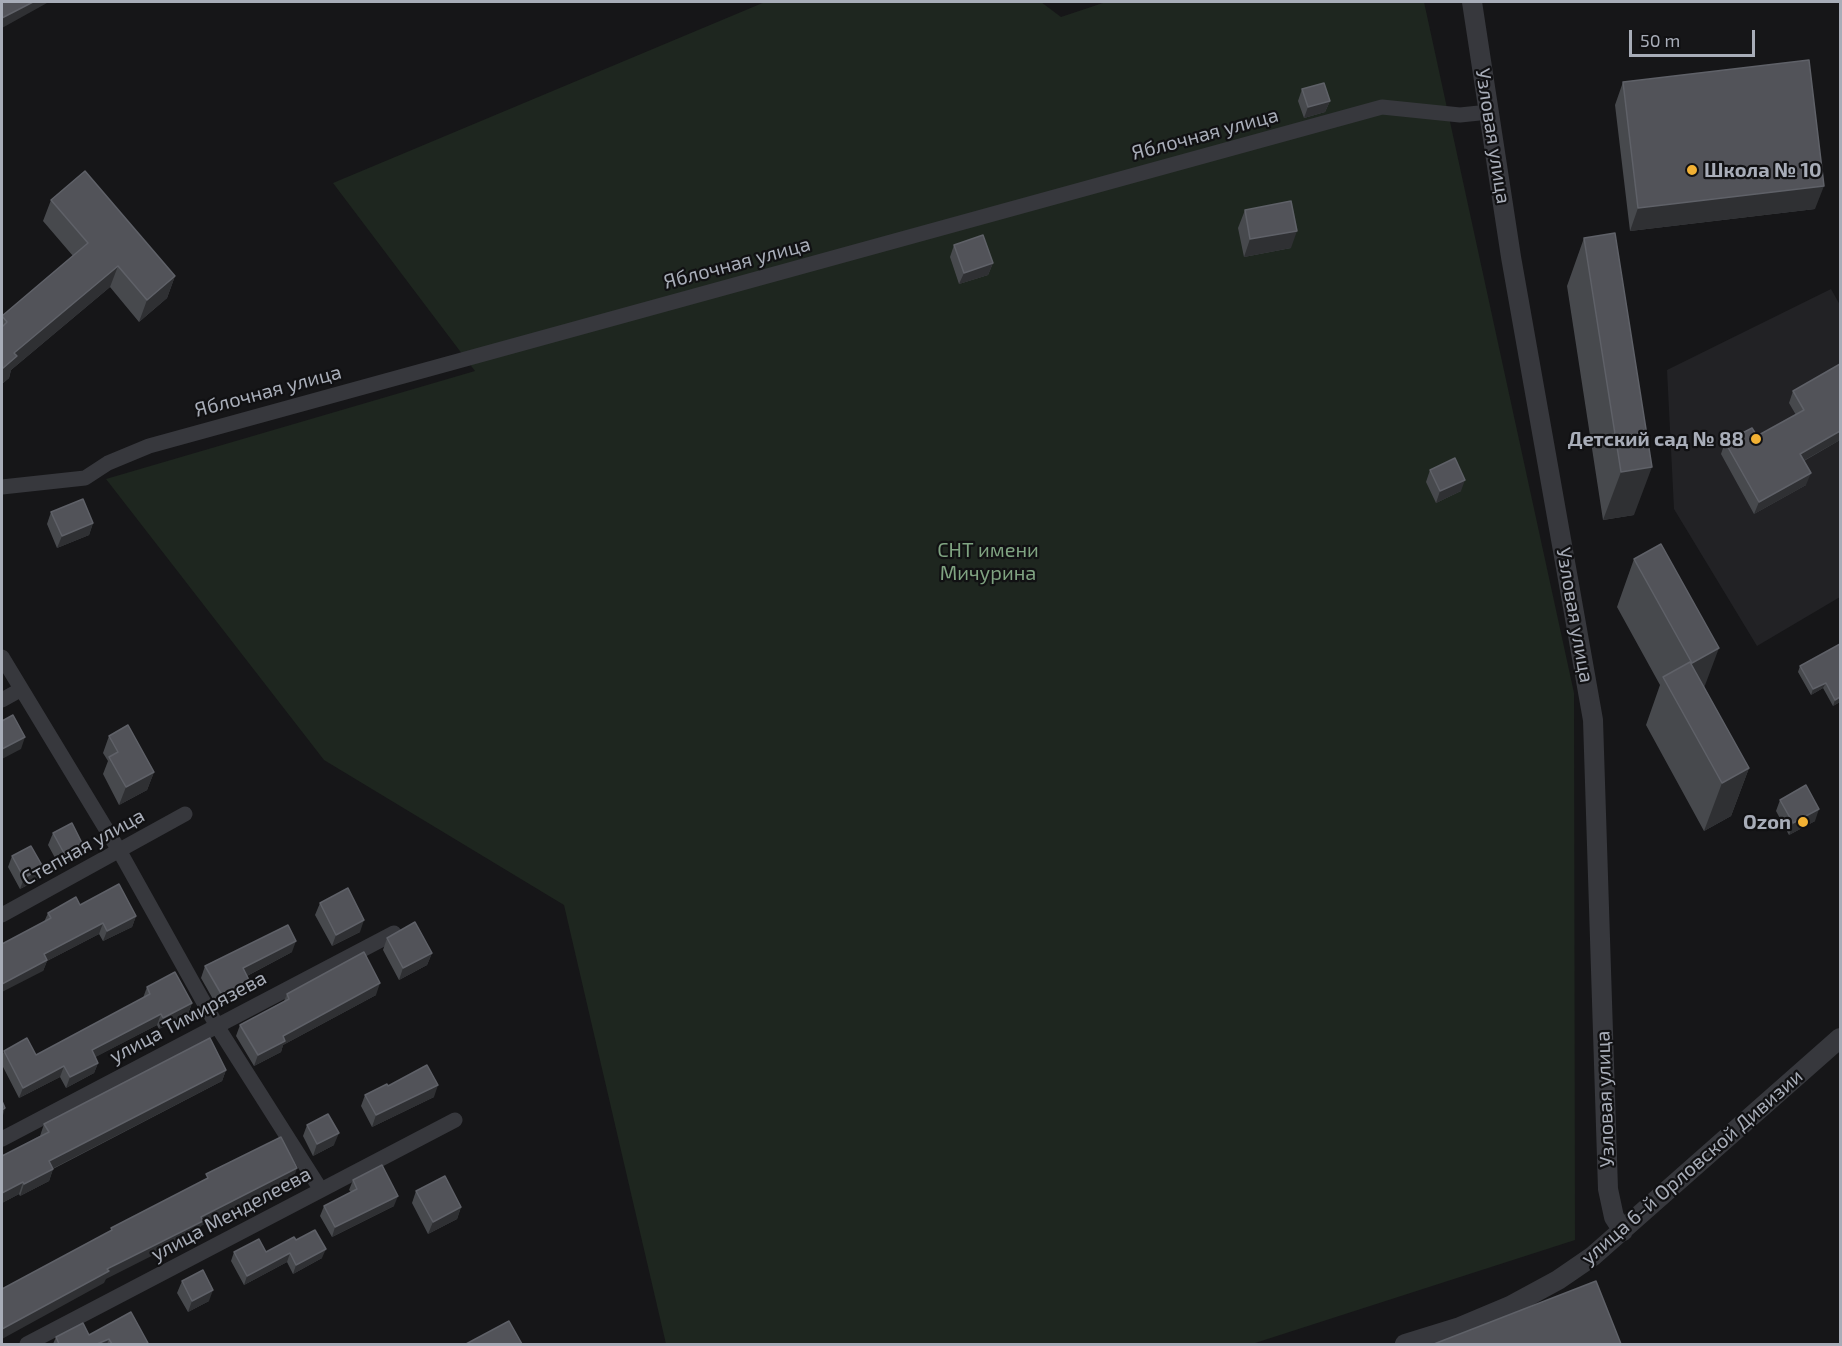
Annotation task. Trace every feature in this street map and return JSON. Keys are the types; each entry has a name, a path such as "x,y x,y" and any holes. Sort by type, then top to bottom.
{"street":[{"name":"Узловая улица","path":"1472,2 1511,257 1593,720 1608,1189 1614,1217 1623,1231"},
{"name":"Яблочная улица","path":"2,487 85,478 108,463 149,446 1382,107 1460,115 1489,112"},
{"path":"2,657 120,852 217,1026 321,1190"},
{"path":"2,700 20,690"},
{"name":"Степная улица","path":"2,915 120,852 185,814"},
{"name":"улица Тимирязева","path":"2,1138 394,933"},
{"name":"улица 6-й Орловской Дивизии","path":"1405,1344 1460,1327 1510,1306 1558,1280 1623,1231 1840,1038"},
{"name":"улица Менделеева","path":"27,1344 455,1120"}],"shaded area":[{"name":"Детский сад № 88","path":"1831,289 1840,305 1840,597 1757,646 1674,509 1667,370"}],"green space":[{"name":"СНТ имени Мичурина","path":"765,2 1041,2 1061,17 1106,2 1424,2 1574,693 1575,1240 1252,1344 666,1344 564,905 324,760 106,479 475,371 333,183"}],"building":[{"path":"2,2 33,2 2,18"},
{"path":"1809,60 1824,186 1638,208 1623,82"},
{"path":"1324,83 1330,101 1308,107 1302,89"},
{"path":"85,171 175,276 147,300 118,266 14,353 17,356 2,369 2,327 7,322 2,316 88,243 51,200"},
{"path":"1291,201 1297,231 1250,239 1245,210"},
{"path":"1615,233 1652,467 1621,472 1584,238"},
{"path":"983,235 993,263 964,273 954,245"},
{"path":"1840,364 1840,431 1800,454 1811,473 1759,502 1725,442 1752,428 1757,436 1804,410 1793,391"},
{"path":"1455,458 1465,480 1440,491 1430,470"},
{"path":"83,499 93,523 62,536 51,512"},
{"path":"1661,544 1719,648 1692,663 1634,559"},
{"path":"1840,644 1840,697 1835,700 1826,683 1813,689 1800,666"},
{"path":"1690,662 1749,768 1722,783 1663,677"},
{"path":"13,715 25,737 2,749 2,721"},
{"path":"128,725 154,772 126,787 109,757 118,752 109,736"},
{"path":"1806,785 1819,809 1793,823 1780,800"},
{"path":"72,823 83,845 65,855 53,833"},
{"path":"31,846 43,867 24,878 12,856"},
{"path":"119,884 136,916 107,931 103,923 44,954 47,960 2,984 2,944 51,918 48,913 76,897 80,905"},
{"path":"348,888 364,920 336,935 320,903"},
{"path":"415,922 432,953 403,968 387,938"},
{"path":"288,925 296,941 243,968 250,982 223,997 205,966"},
{"path":"364,952 380,983 283,1036 285,1041 258,1055 240,1025 289,999 287,994"},
{"path":"175,972 192,1003 163,1018 161,1014 92,1050 98,1063 70,1077 64,1066 23,1088 4,1051 27,1038 36,1055 150,994 147,987"},
{"path":"210,1038 226,1070 49,1161 53,1169 2,1193 2,1156 49,1132 44,1124"},
{"path":"427,1065 438,1085 376,1115 365,1095 387,1084 388,1086"},
{"path":"328,1114 339,1133 317,1144 307,1125"},
{"path":"281,1137 297,1168 201,1217 203,1221 107,1269 109,1271 2,1329 2,1289 112,1230 111,1228 208,1178 206,1174"},
{"path":"382,1165 398,1196 335,1227 324,1206 357,1189 353,1180"},
{"path":"445,1176 461,1207 433,1222 416,1191"},
{"path":"315,1230 326,1249 296,1265 290,1253 247,1276 234,1252 259,1239 266,1252 294,1237 296,1240"},
{"path":"203,1270 213,1290 192,1301 182,1281"},
{"path":"1596,1281 1621,1344 1434,1344"},
{"path":"131,1312 148,1343 112,1344 109,1339 97,1344 59,1344 56,1337 83,1323 89,1335"},
{"path":"509,1321 522,1344 466,1344"}],"place":[{"name":"Школа № 10","path":"1692,170"},
{"name":"Детский сад № 88","path":"1756,439"},
{"name":"Ozon","path":"1803,822"}]}
